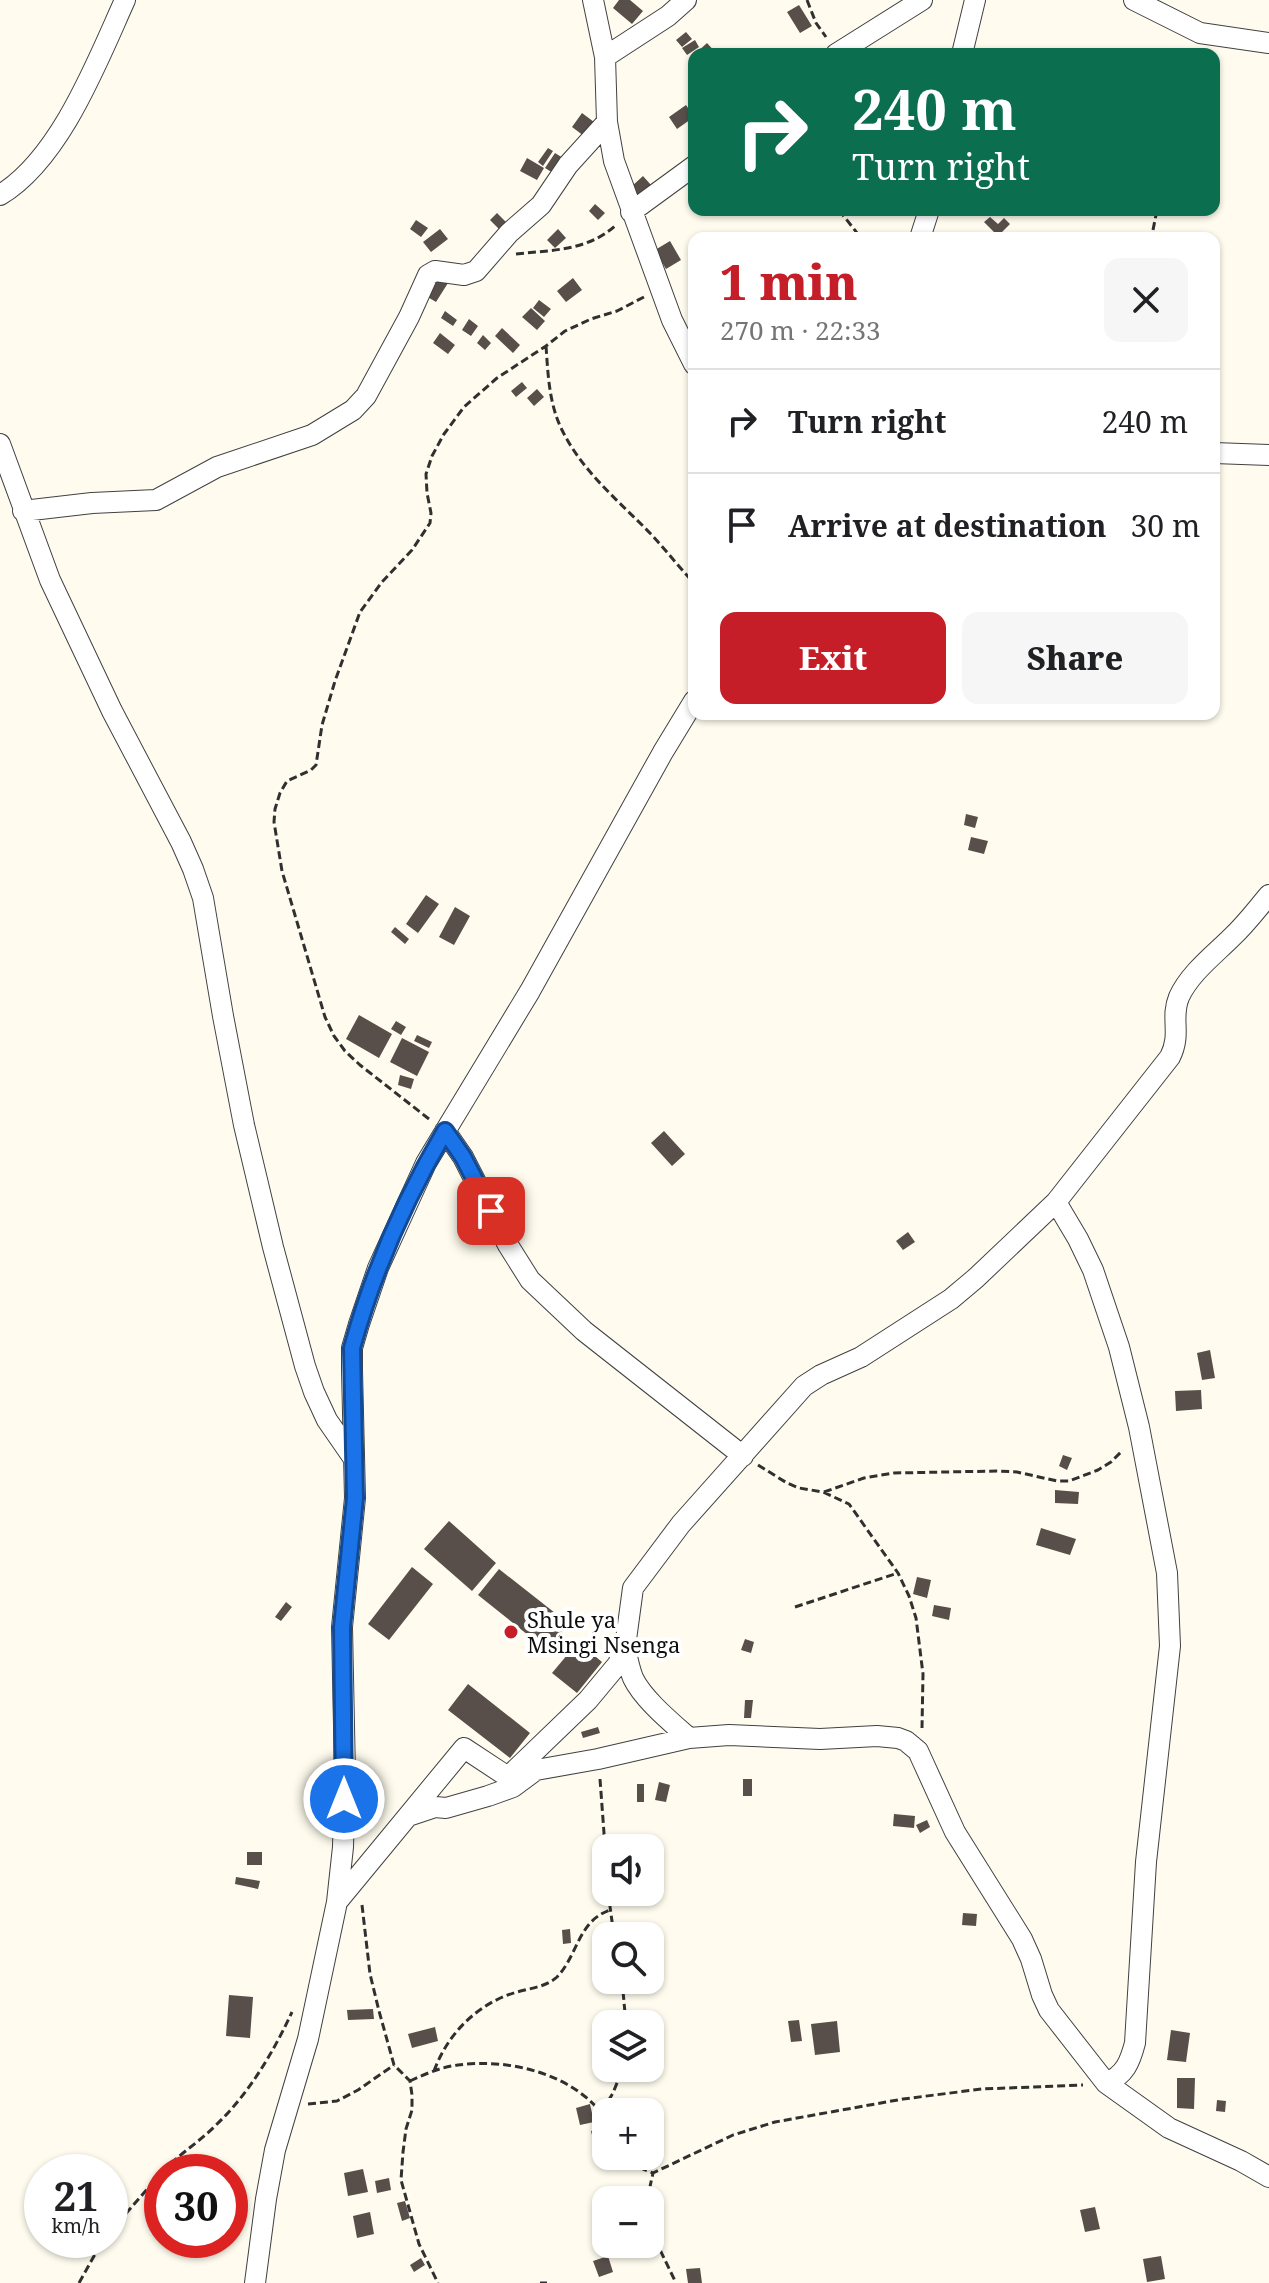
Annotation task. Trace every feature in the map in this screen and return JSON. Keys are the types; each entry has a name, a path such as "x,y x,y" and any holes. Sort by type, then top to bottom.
{"street":[{"path":"0,195 37,164 53,142 105,48 125,0"},
{"path":"593,0 605,57 607,122 614,161 672,320 688,352"},
{"path":"605,57 668,16 686,0"},
{"path":"844,48 922,0"},
{"path":"963,48 975,0"},
{"path":"1134,0 1200,33 1269,43"},
{"path":"23,511 156,500 217,467 312,435 353,410 376,380 428,275 435,271 464,275 476,271 509,233 541,205 568,165 607,122"},
{"path":"631,212 688,170"},
{"path":"0,444 55,592 193,869 203,898 254,1170 301,1351 327,1420 356,1461"},
{"path":"1220,453 1269,455"},
{"path":"255,2283 275,2150 308,2039 337,1902 344,1833 342,1627 355,1498 352,1348 373,1282 426,1163 530,991 688,711"},
{"path":"337,1902 464,1748 508,1777 588,1700 618,1664 625,1647 633,1588 681,1524 804,1386 861,1357 951,1299 1056,1202 1170,1057 1176,1046 1178,1031 1175,1013 1178,999 1186,983 1236,934 1269,895"},
{"path":"445,1131 463,1157 508,1245 530,1280 584,1331 743,1456"},
{"path":"1056,1202 1093,1270 1119,1347 1139,1427 1167,1573 1170,1646 1146,1862 1135,2043 1123,2073 1106,2083"},
{"path":"625,1647 635,1682 668,1720 689,1738"},
{"path":"411,1815 435,1807 446,1808 513,1787 536,1770 689,1738 729,1735 898,1738 918,1751 955,1832 1027,1948 1049,2010 1106,2083 1169,2128 1269,2177"}],"path":[{"path":"807,0 816,23 835,48"},
{"path":"516,254 587,244 609,232 631,212"},
{"path":"844,216 856,232"},
{"path":"1153,230 1156,216"},
{"path":"445,1131 360,1065 334,1036 325,1017 282,871 275,809 287,781 316,765 322,725 360,612 376,588 412,550 430,523 426,474 444,434 464,407 510,368 578,324 617,311 661,287"},
{"path":"546,346 551,399 562,430 606,491 646,529 688,576"},
{"path":"823,1492 864,1478 894,1473 997,1471 1069,1481 1111,1462 1139,1427"},
{"path":"743,1456 787,1483 823,1492 849,1504 898,1573 916,1618 921,1647 923,1710 918,1751"},
{"path":"795,1607 898,1573"},
{"path":"598,1759 604,1834"},
{"path":"358,1877 370,1974 394,2065 410,2081 413,2103 401,2180 419,2244 438,2283"},
{"path":"610,1906 612,1922"},
{"path":"434,2071 444,2048 471,2017 499,1998 546,1985 557,1977 589,1923 610,1910"},
{"path":"183,2154 216,2126 246,2090 273,2051 295,2005"},
{"path":"410,2081 456,2065 485,2063 537,2072 556,2079 572,2087 592,2104"},
{"path":"288,2106 337,2101 394,2065"},
{"path":"646,2170 653,2173 733,2135 775,2122 903,2099 982,2089 1106,2083"},
{"path":"650,2186 653,2173"},
{"path":"128,2211 144,2193"},
{"path":"79,2283 93,2258"},
{"path":"664,2258 676,2283"},
{"path":"540,2283 547,2283"}],"building":[{"path":"619,0 630,0 643,11 632,24 613,8"},
{"path":"799,5 812,26 800,33 787,12"},
{"path":"686,32 692,39 682,47 676,40"},
{"path":"695,40 699,47 688,48 687,55 682,48"},
{"path":"686,105 688,108 688,121 677,129 669,117"},
{"path":"582,113 594,122 584,136 572,127"},
{"path":"548,148 553,151 543,166 538,162"},
{"path":"555,153 563,158 553,173 545,168"},
{"path":"527,158 544,168 537,180 520,171"},
{"path":"643,176 651,185 639,195 631,187"},
{"path":"595,204 605,213 598,220 589,211"},
{"path":"497,213 508,224 501,231 490,220"},
{"path":"990,217 998,224 1004,218 1010,224 1002,232 994,232 984,222"},
{"path":"416,220 428,228 421,237 410,229"},
{"path":"440,229 448,239 431,252 423,242"},
{"path":"558,229 566,238 555,248 547,240"},
{"path":"670,241 681,260 666,269 655,250"},
{"path":"438,277 448,283 436,302 426,296"},
{"path":"573,278 582,290 566,302 557,291"},
{"path":"539,300 551,309 544,317 533,308"},
{"path":"531,308 545,321 537,330 522,317"},
{"path":"445,311 457,320 453,326 441,318"},
{"path":"469,319 478,326 471,336 462,330"},
{"path":"502,328 520,345 513,353 495,336"},
{"path":"440,333 455,345 448,354 433,343"},
{"path":"483,335 491,343 485,350 477,343"},
{"path":"522,382 527,388 516,397 511,391"},
{"path":"537,389 544,397 534,406 527,398"},
{"path":"966,814 978,817 975,828 964,825"},
{"path":"971,837 988,841 984,854 968,850"},
{"path":"426,895 439,904 418,933 406,924"},
{"path":"455,907 470,916 454,945 439,937"},
{"path":"395,927 409,939 405,944 391,932"},
{"path":"359,1015 392,1034 379,1058 346,1039"},
{"path":"396,1021 406,1027 401,1035 391,1029"},
{"path":"417,1035 432,1042 429,1048 414,1041"},
{"path":"402,1038 429,1052 417,1076 390,1062"},
{"path":"400,1075 414,1079 411,1089 398,1085"},
{"path":"664,1131 685,1154 672,1166 651,1143"},
{"path":"908,1232 915,1242 903,1250 896,1241"},
{"path":"1210,1350 1215,1378 1202,1380 1197,1353"},
{"path":"1201,1390 1202,1409 1176,1411 1175,1391"},
{"path":"1063,1455 1072,1458 1067,1470 1059,1466"},
{"path":"1055,1490 1079,1492 1078,1504 1055,1503"},
{"path":"449,1521 496,1563 472,1591 424,1549"},
{"path":"1041,1528 1076,1539 1070,1555 1036,1545"},
{"path":"412,1567 433,1584 389,1640 368,1624"},
{"path":"499,1569 569,1624 548,1651 478,1595"},
{"path":"917,1577 931,1580 927,1598 913,1594"},
{"path":"286,1602 292,1607 281,1621 275,1617"},
{"path":"934,1605 951,1608 949,1620 932,1616"},
{"path":"646,1638 656,1646 651,1653 640,1645"},
{"path":"745,1639 754,1642 751,1653 741,1650"},
{"path":"578,1642 602,1662 577,1693 552,1673"},
{"path":"468,1684 530,1733 510,1758 448,1710"},
{"path":"745,1700 753,1700 751,1718 744,1718"},
{"path":"598,1727 600,1733 583,1738 581,1732"},
{"path":"743,1779 752,1779 752,1796 743,1796"},
{"path":"659,1782 670,1785 666,1802 655,1800"},
{"path":"637,1784 644,1784 644,1802 637,1802"},
{"path":"894,1814 915,1816 914,1828 893,1826"},
{"path":"927,1820 930,1827 920,1833 916,1825"},
{"path":"247,1852 262,1852 262,1865 247,1865"},
{"path":"236,1877 260,1881 258,1889 235,1884"},
{"path":"963,1913 977,1914 976,1926 962,1925"},
{"path":"570,1929 571,1943 563,1944 562,1930"},
{"path":"229,1995 253,1997 250,2038 226,2036"},
{"path":"373,2009 374,2019 348,2020 347,2010"},
{"path":"799,2020 802,2041 791,2042 788,2021"},
{"path":"837,2021 840,2052 815,2055 811,2024"},
{"path":"435,2027 438,2041 412,2048 408,2034"},
{"path":"1171,2030 1190,2033 1186,2062 1167,2060"},
{"path":"1177,2078 1195,2078 1194,2109 1177,2108"},
{"path":"1217,2100 1226,2101 1225,2112 1216,2111"},
{"path":"590,2104 592,2122 580,2125 576,2108"},
{"path":"363,2169 368,2192 348,2196 344,2173"},
{"path":"389,2178 391,2190 377,2193 375,2181"},
{"path":"405,2201 410,2218 402,2221 397,2203"},
{"path":"1095,2207 1100,2229 1085,2232 1080,2210"},
{"path":"370,2212 374,2234 357,2238 353,2216"},
{"path":"1161,2256 1165,2279 1147,2282 1143,2259"},
{"path":"421,2258 425,2265 414,2272 410,2265"},
{"path":"609,2258 613,2272 599,2277 593,2261"},
{"path":"700,2268 702,2283 688,2283 686,2269"}],"place":[{"name":"Shule ya Msingi Nsenga","path":"511,1632"}],"route":[{"path":"344,1799 342,1627 356,1461 352,1348 378,1268 426,1163 445,1131 478,1183 491,1211"}]}
